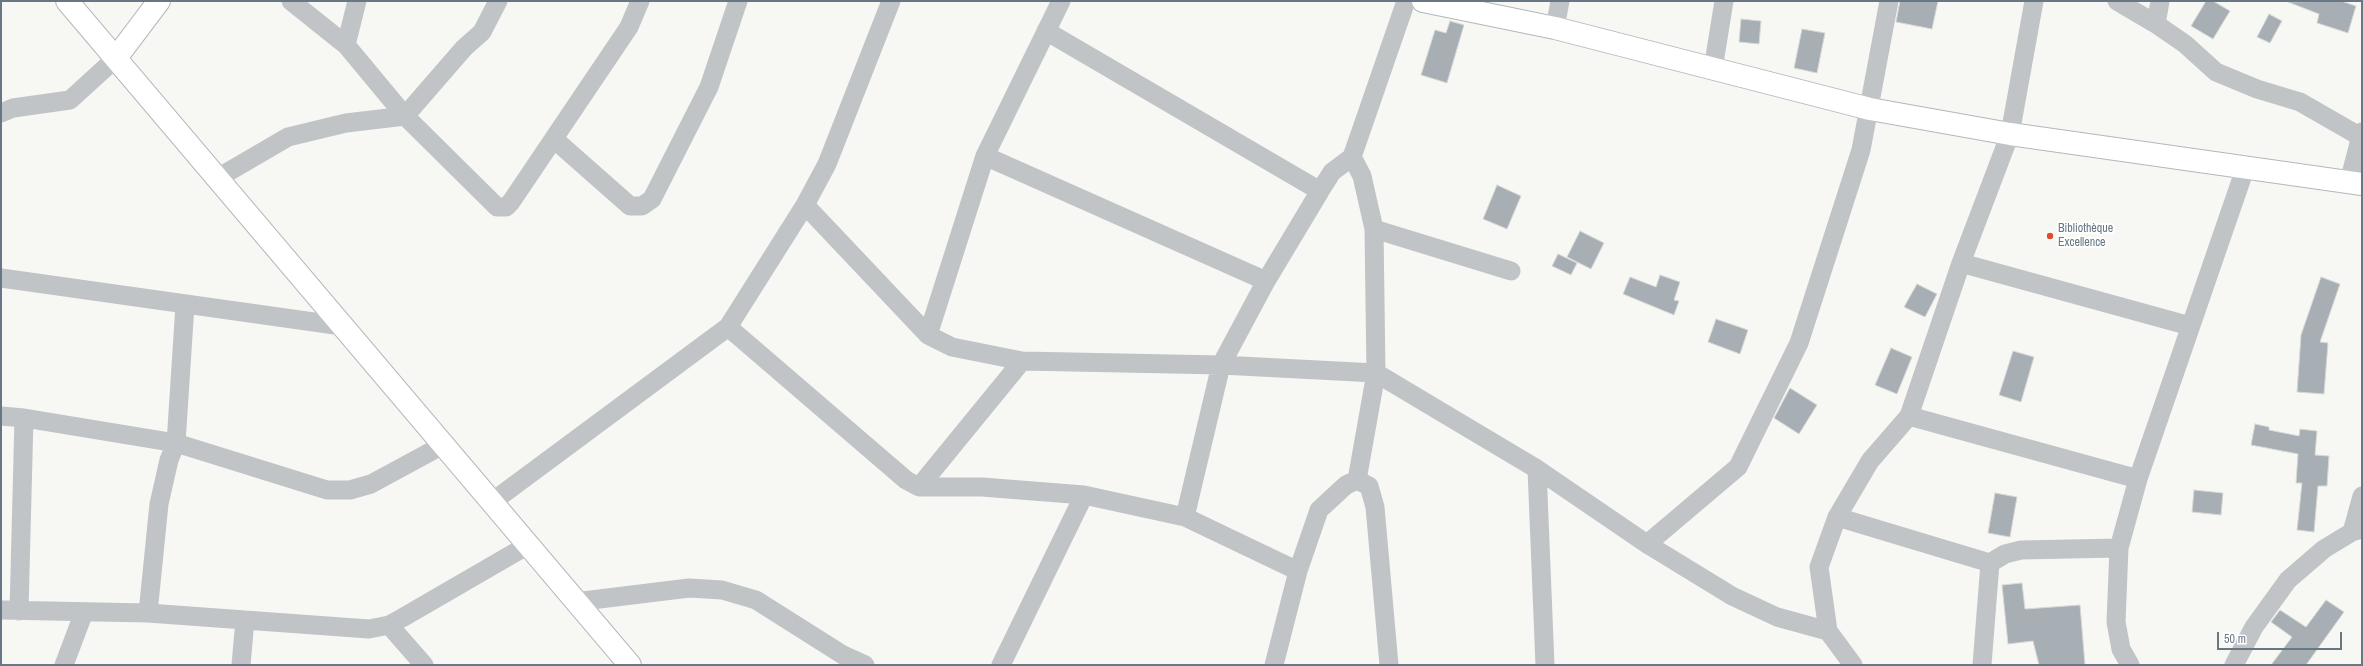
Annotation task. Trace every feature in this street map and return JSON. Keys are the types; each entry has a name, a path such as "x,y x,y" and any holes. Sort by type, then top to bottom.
{"main road":[{"path":"67,1 216,179 492,502 625,662"},
{"path":"116,58 159,1"},
{"path":"1423,1 1555,28 1870,109 2010,134 2246,166 2355,183"}],"street":[{"path":"292,1 346,45 405,116 497,207 506,207 511,202 629,27 640,1"},
{"path":"346,45 357,1"},
{"path":"216,179 288,137 346,123 405,116 464,48 482,32 498,1"},
{"path":"554,138 630,206 642,206 652,200 709,87 738,1"},
{"path":"492,502 728,327 806,205 827,164 891,1"},
{"path":"928,335 985,156 1062,1"},
{"path":"1185,517 1221,365 1266,282 1320,191 1332,172 1352,157 1406,1"},
{"path":"1555,28 1560,1"},
{"path":"1713,69 1724,1"},
{"path":"1647,544 1738,467 1799,343 1861,150 1870,109 1889,1"},
{"path":"1853,665 1828,631 1819,567 1837,517 1870,461 1909,416 1962,263 2010,134 2034,1"},
{"path":"2117,1 2156,24 2185,44 2216,72 2257,89 2300,102 2361,135 2355,183"},
{"path":"2156,24 2160,1"},
{"path":"1046,31 1320,191"},
{"path":"5,106 70,100 116,58"},
{"path":"985,156 1266,282"},
{"path":"1352,157 1362,176 1369,199 1374,229 1376,374 1357,480"},
{"path":"2130,665 2121,649 2116,622 2119,548 2138,479 2246,166"},
{"path":"806,205 928,335 952,347 1022,361 1221,365 1376,374 1537,469 1647,544 1732,596 1777,617 1828,631"},
{"path":"1374,229 1511,272"},
{"path":"1962,263 2190,326"},
{"path":"1,278 342,326"},
{"path":"148,613 159,504 169,460 176,443 185,305"},
{"path":"728,327 906,480 919,487 982,487 1084,495 1185,517 1298,571"},
{"path":"919,487 1022,361"},
{"path":"1,416 24,418 176,443 327,490 350,490 372,484 443,445"},
{"path":"1909,416 2138,479"},
{"path":"24,418 10,611 148,613 369,629 389,625 528,545"},
{"path":"1537,469 1545,665"},
{"path":"1279,659 1298,571 1319,510 1346,484 1357,480 1369,486 1375,507 1389,665"},
{"path":"1001,665 1084,495"},
{"path":"2234,665 2254,627 2288,580 2324,549 2357,530 2362,496"},
{"path":"1837,517 1990,563 2005,554 2020,550 2119,548"},
{"path":"1982,665 1990,563"},
{"path":"576,602 689,588 722,590 756,600 843,655 865,665"},
{"path":"64,665 84,612"},
{"path":"241,665 245,620"},
{"path":"389,625 424,665"}],"building":[{"path":"1900,1 1938,1 1932,29 1896,22"},
{"path":"2206,1 2213,1 2230,11 2213,39 2191,26"},
{"path":"2341,1 2356,6 2348,33 2317,23 2319,14 2288,2"},
{"path":"2269,14 2282,21 2270,43 2257,37"},
{"path":"1741,19 1761,21 1759,44 1739,42"},
{"path":"1450,21 1464,25 1447,83 1421,75 1435,30 1446,33"},
{"path":"1802,29 1825,33 1817,73 1794,68"},
{"path":"1497,185 1521,196 1507,229 1483,219"},
{"path":"1580,231 1604,243 1591,269 1567,257"},
{"path":"1558,254 1577,263 1571,275 1552,266"},
{"path":"1660,275 1680,282 1674,300 1679,301 1674,315 1623,294 1630,277 1656,287"},
{"path":"2321,277 2340,284 2320,342 2328,343 2324,394 2297,392 2301,335"},
{"path":"1917,284 1937,294 1925,317 1904,307"},
{"path":"1716,319 1748,330 1740,354 1708,342"},
{"path":"1891,348 1912,357 1897,394 1875,385"},
{"path":"2013,351 2034,357 2021,402 1999,395"},
{"path":"1790,388 1817,405 1799,434 1774,418"},
{"path":"2255,424 2269,427 2269,430 2299,436 2300,429 2317,431 2315,455 2329,456 2327,486 2318,486 2314,532 2297,530 2302,483 2296,483 2298,454 2251,445"},
{"path":"2194,490 2223,493 2221,515 2192,512"},
{"path":"1995,493 2017,497 2010,537 1988,533"},
{"path":"2022,583 2025,609 2080,605 2085,665 2039,665 2033,641 2008,644 2002,585"},
{"path":"2326,600 2344,612 2306,665 2271,665 2292,637 2271,622 2280,610 2306,627"}],"place":[{"name":"Bibliothèque Excellence","path":"2050,236"}]}
